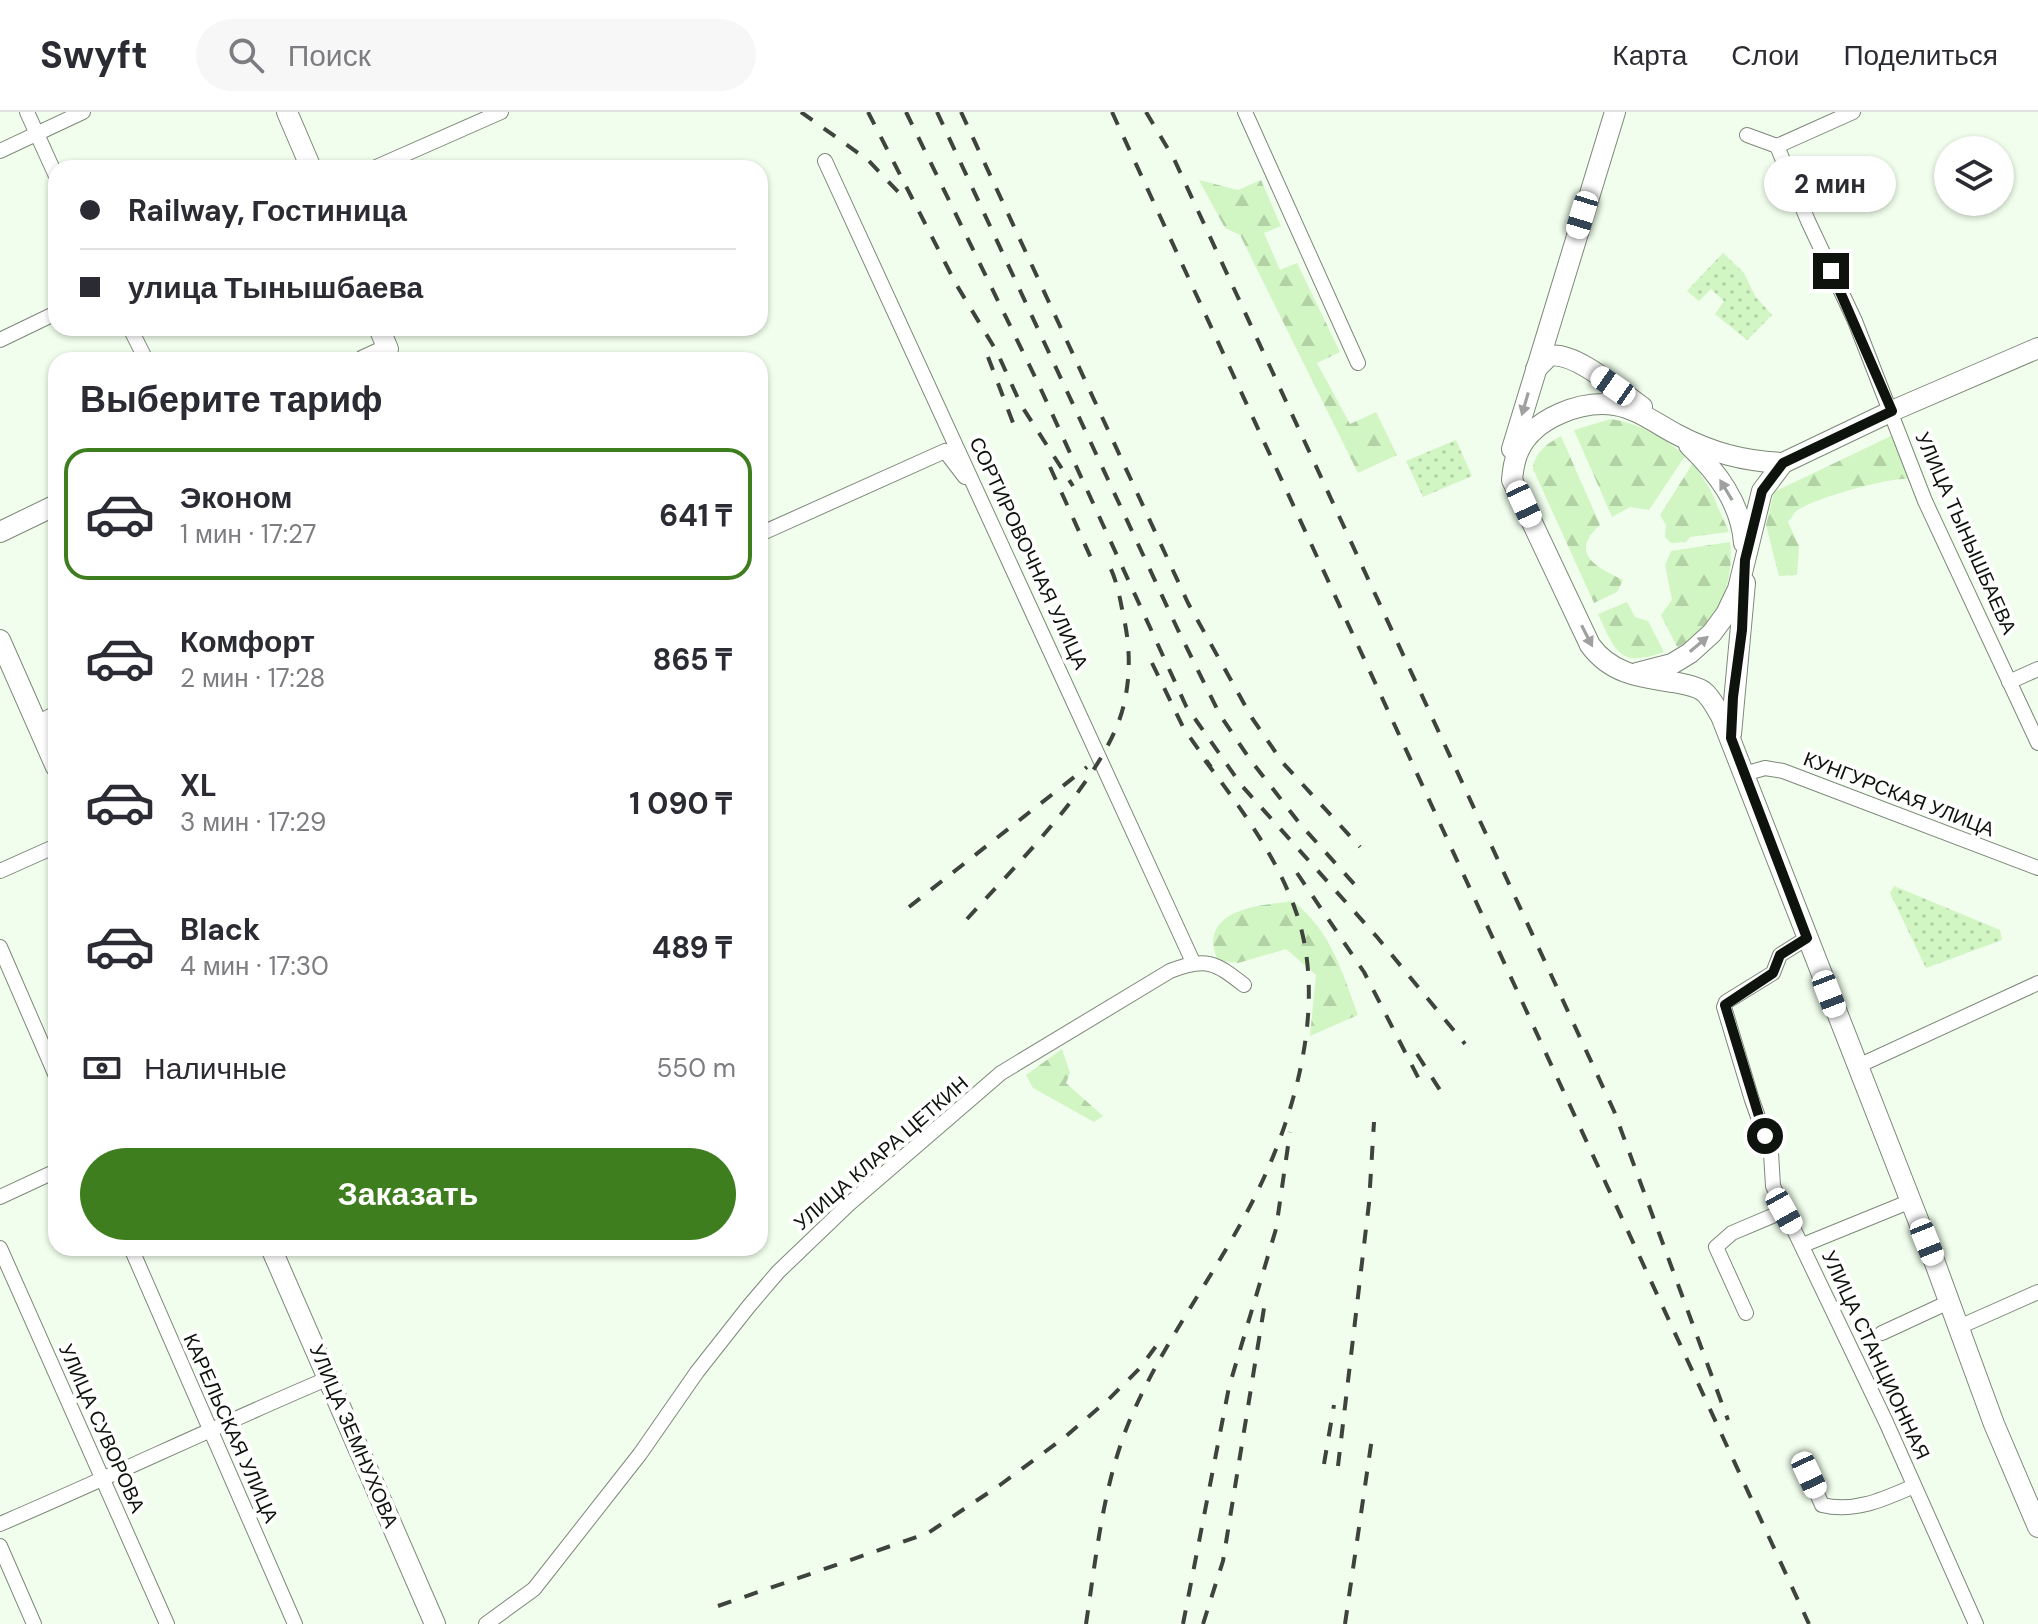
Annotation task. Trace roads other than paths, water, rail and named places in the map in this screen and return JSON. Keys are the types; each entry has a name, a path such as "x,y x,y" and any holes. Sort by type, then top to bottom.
{"main road":[{"path":"287,112 308,160"},
{"path":"1615,112 1511,454 1512,480 1590,645 1610,666 1629,675 1686,684 1702,690 1715,705 1731,738 1911,1201 1994,1424 2038,1527"},
{"path":"1556,302 1554,318 1560,340 1568,351 1678,435 1703,459 1732,498 1742,524 1745,560 1742,630 1731,738"},
{"path":"1629,675 1672,664 1702,644 1726,614 1738,589 1762,491 1783,463 1892,411 2038,348"},
{"path":"1536,369 1542,360 1555,355 1571,359 1591,371"},
{"path":"1512,480 1514,464 1525,440 1547,420 1592,405 1618,405 1678,435 1740,460 1783,463"},
{"path":"0,532 48,509"},
{"path":"0,640 48,748"},
{"name":"УЛИЦА ЗЕМНУХОВА","path":"275,1256 435,1624"}],"street":[{"path":"27,112 48,160"},
{"path":"0,151 83,112"},
{"path":"392,160 501,112"},
{"path":"1245,112 1358,363"},
{"path":"1747,135 1777,146 1853,112"},
{"name":"УЛИЦА ТЫНЫШБАЕВА","path":"1777,146 1855,321 1925,501 2038,743"},
{"name":"СОРТИРОВОЧНАЯ УЛИЦА","path":"825,161 1193,962"},
{"path":"0,340 48,317"},
{"path":"768,530 945,451 981,497"},
{"path":"2009,682 2038,669"},
{"path":"37,723 48,717"},
{"name":"КУНГУРСКАЯ УЛИЦА","path":"1744,774 1765,768 1783,771 2038,868"},
{"path":"0,871 48,850"},
{"name":"УЛИЦА СТАНЦИОННАЯ","path":"1807,938 1780,955 1773,973 1725,1005 1752,1100 1771,1153 1773,1186 1803,1245 1976,1624"},
{"path":"0,947 48,1058"},
{"path":"1193,962 1211,963 1244,985"},
{"name":"УЛИЦА КЛАРА ЦЕТКИН","path":"486,1624 534,1589 631,1466 697,1372 749,1306 778,1272 849,1204 1001,1073 1170,971 1193,962"},
{"path":"1858,1066 2038,983"},
{"path":"0,1197 48,1175"},
{"path":"1803,1245 1911,1201"},
{"path":"1746,1313 1716,1247 1732,1233 1784,1211"},
{"name":"УЛИЦА СУВОРОВА","path":"0,1248 167,1624"},
{"name":"КАРЕЛЬСКАЯ УЛИЦА","path":"134,1256 295,1624"},
{"path":"1959,1327 2038,1292"},
{"path":"1882,1333 1949,1302"},
{"path":"0,1524 103,1480 208,1429 329,1378"},
{"path":"1809,1475 1822,1505 1831,1507 1862,1506 1914,1486"},
{"path":"0,1546 34,1624"}],"railway":[{"path":"801,112 868,160 902,196"},
{"path":"868,112 956,284 997,352 1021,405 1073,486"},
{"path":"906,112 1038,383 1186,706 1242,786 1377,937 1465,1044"},
{"path":"937,112 1220,715 1300,824 1355,885"},
{"path":"961,112 1188,603 1252,718 1283,763 1360,847"},
{"path":"1112,112 1809,1624"},
{"path":"1146,112 1174,159 1614,1111 1728,1420"},
{"path":"988,357 1015,428"},
{"path":"1050,467 1096,569"},
{"path":"967,919 1058,818 1100,760 1115,731 1124,704 1129,659 1121,602 1110,567"},
{"path":"1152,663 1184,729 1211,767"},
{"path":"1086,1624 1103,1513 1125,1432 1162,1356 1264,1178 1292,1103 1307,1024 1309,984 1305,946 1287,888 1267,849 1204,759"},
{"path":"909,907 1087,767"},
{"path":"1297,873 1364,972 1424,1089"},
{"path":"1417,1054 1445,1098"},
{"path":"1338,1466 1369,1203 1374,1122"},
{"path":"1183,1624 1229,1387 1276,1229 1290,1132"},
{"path":"1203,1624 1223,1561 1265,1302"},
{"path":"718,1606 928,1533 1065,1437 1140,1368 1159,1342"},
{"path":"1324,1464 1334,1405"},
{"path":"1345,1624 1373,1431"}]}
